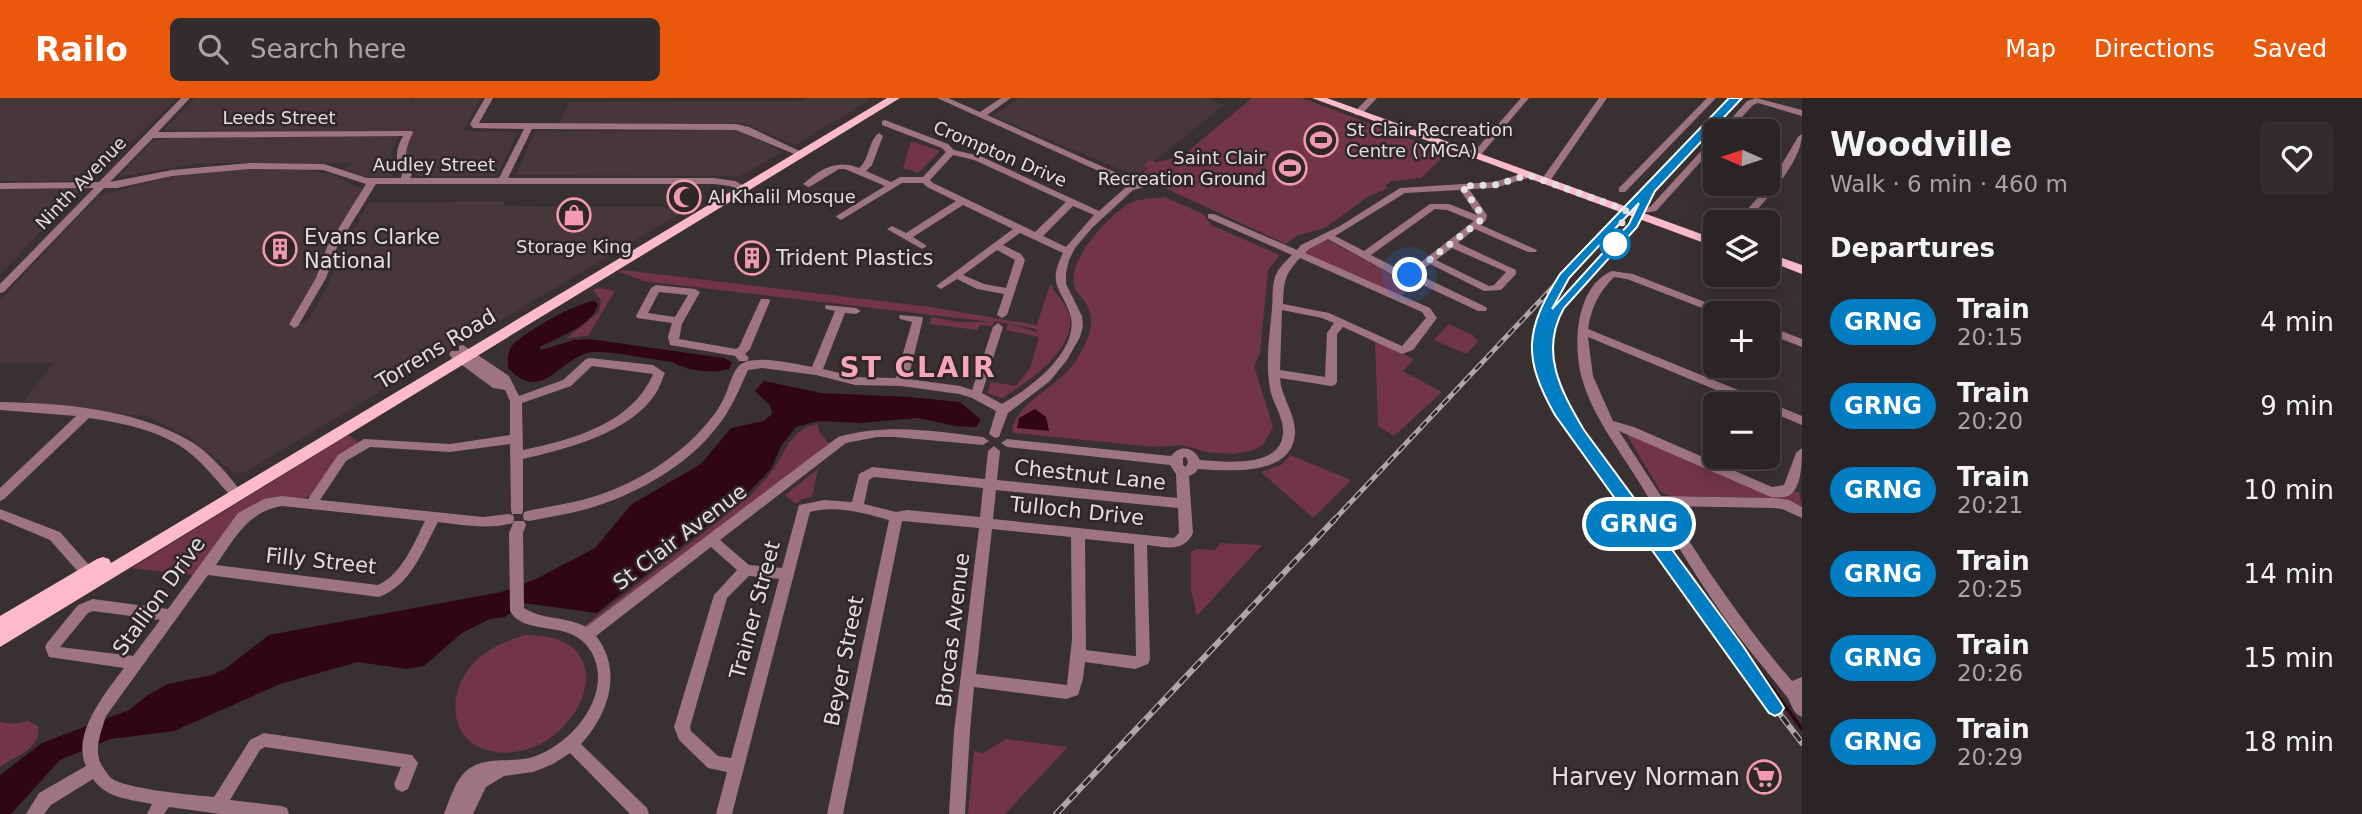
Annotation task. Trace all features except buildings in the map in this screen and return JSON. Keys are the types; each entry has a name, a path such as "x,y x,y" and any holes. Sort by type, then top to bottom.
{"main road":[{"name":"Torrens Road","path":"467,360 488,351 501,337 882,98"},
{"name":"Torrens Road","path":"834,130 895,98"},
{"path":"1317,98 1703,237"},
{"path":"1480,157 1649,212 1703,236"},
{"name":"Torrens Road","path":"0,639 92,577 234,492 467,360 701,210"},
{"path":"1780,264 1802,272"},
{"name":"Torrens Road","path":"0,625 92,577"}],"street":[{"name":"Ninth Avenue","path":"0,290 186,98"},
{"path":"489,98 474,124 476,126 736,127 798,152"},
{"path":"680,321 640,316 657,288 695,292 672,338 676,343 738,353 748,365 762,364 816,371 855,381 901,382 960,390 976,395 1003,410 1047,377 1074,340 1078,320 1061,281 1068,252 1076,239 1129,185 941,98"},
{"path":"980,116 1007,98"},
{"path":"1358,113 1373,98"},
{"path":"1480,157 1525,98"},
{"path":"1547,178 1603,98"},
{"path":"1622,190 1712,98"},
{"path":"1735,119 1757,99 1802,113"},
{"name":"Crompton Drive","path":"886,123 945,146 951,152 977,158 1101,215"},
{"path":"502,181 528,127"},
{"name":"Leeds Street","path":"149,135 409,133 400,150 401,163 407,174 404,181"},
{"path":"861,171 868,165 879,136"},
{"path":"1752,210 1773,186 1802,137"},
{"path":"925,180 951,152"},
{"path":"1649,212 1703,154"},
{"name":"Audley Street","path":"0,186 100,186 183,171 250,166 324,167 372,182 714,181 741,187"},
{"path":"808,184 837,166 849,166 891,185"},
{"path":"1502,166 1503,183"},
{"path":"991,442 1004,449 1007,443 1178,466 1179,455 1186,454 1192,457 1196,464 1251,466 1270,460 1285,446 1289,428 1275,386 1278,306 1281,274 1297,254 1403,190 1503,183 1528,175"},
{"path":"841,217 904,179 925,180 929,185 1068,252"},
{"path":"294,324 321,278 332,247 372,182"},
{"path":"1410,275 1478,223 1482,215 1462,186"},
{"path":"1444,193 1451,204 1449,207"},
{"path":"906,237 962,201"},
{"path":"1036,237 1072,202"},
{"path":"1363,256 1433,206 1449,207 1532,250"},
{"path":"1211,216 1426,310 1432,318 1409,347 1402,350 1319,313 1278,306"},
{"path":"892,229 922,246"},
{"path":"941,286 1019,229"},
{"path":"1327,235 1397,273 1410,275 1482,309"},
{"path":"1429,260 1488,289 1497,288 1511,276 1512,272 1506,268 1452,244"},
{"path":"976,395 1020,261 1017,256 997,246"},
{"path":"1703,305 1616,273 1609,276 1588,302 1583,330 1587,377 1609,424 1705,577 1772,669 1798,689 1802,710"},
{"path":"956,275 981,287 1010,292"},
{"path":"738,353 744,349 765,301"},
{"path":"816,371 835,308 856,311"},
{"path":"904,317 931,320"},
{"path":"901,382 918,319"},
{"path":"1275,373 1331,382 1332,333 1341,322"},
{"path":"1583,330 1732,392"},
{"path":"1780,335 1802,343"},
{"path":"465,814 474,790 486,777 537,763 571,744 590,722 604,688 603,661 586,635 566,625 534,621 517,611 516,401 508,387 497,385 467,360"},
{"path":"516,401 567,383 590,362 653,369 659,373 639,404 600,431 562,445 518,455"},
{"name":"Stallion Drive","path":"93,762 92,736 100,713 243,517 253,510 282,501 492,523 586,504 656,472 682,454 716,421 726,407 743,368 748,365"},
{"path":"0,406 40,407 121,420 182,442 207,462 234,492"},
{"name":"Brocas Avenue","path":"957,814 962,731 991,484 991,442 1003,410"},
{"path":"1780,412 1802,421"},
{"path":"0,496 85,414"},
{"path":"1609,424 1630,430 1755,486 1778,493 1790,488 1802,453"},
{"name":"St Clair Avenue","path":"586,635 842,440 881,431 991,442"},
{"path":"311,504 342,458 368,442 464,448 517,439"},
{"name":"Tulloch Drive","path":"896,517 907,515 1181,541 1185,533 1184,504 1178,466"},
{"name":"Chestnut Lane","path":"857,508 863,477 872,472 1184,504"},
{"path":"1656,501 1774,503 1799,511"},
{"name":"Trainer Street","path":"724,814 804,509 819,504 881,512 896,517"},
{"path":"0,514 55,536 92,577"},
{"name":"Filly Street","path":"205,569 388,589 399,579 434,517"},
{"name":"Beyer Street","path":"835,814 896,517"},
{"path":"969,680 1066,692 1073,690 1077,684 1078,655 1078,532"},
{"path":"1078,655 1135,663 1143,659 1140,539"},
{"path":"711,540 746,570 787,575"},
{"path":"736,766 714,763 684,735 682,727 721,595 746,570"},
{"path":"136,663 54,653 52,647 83,609 93,605 170,615"},
{"path":"218,804 255,745 264,740 406,760 410,763 410,769 402,784"},
{"path":"571,744 640,814"},
{"path":"34,814 45,799 93,762 106,783 125,791 274,814"},
{"path":"452,814 467,782 476,773 489,769 505,770"},
{"path":"155,814 165,799"}],"shaded area":[{"path":"0,98 177,98 90,181 0,181"},
{"path":"195,98 412,98 405,111 414,98 481,98 464,128 466,131 518,132 497,176 419,176 408,169 404,146 413,132 164,130"},
{"path":"807,98 870,100 795,145 742,123 560,123 569,102 801,101"},
{"path":"1019,98 1206,98 1224,105 1136,176 993,116"},
{"name":"Saint Clair Recreation Ground","path":"1252,98 1302,98 1447,153 1421,178 1392,181 1385,186 1388,188 1366,198 1325,228 1298,235 1286,244 1139,176 1148,168 1143,166 1150,160 1156,162 1181,157"},
{"path":"738,130 781,153 739,176 516,175 535,132"},
{"path":"184,136 399,136 391,152 395,171 391,177 366,177 346,169 349,163 199,163 118,177 153,141"},
{"path":"911,141 940,151 918,173 903,168"},
{"path":"250,169 304,170 331,174 364,190 318,276 288,324 303,324 309,319 328,286 340,254 369,203 504,201 503,206 691,207 243,473 235,473 186,435 145,416 23,402 53,363 0,363 0,300 98,196 170,177"},
{"path":"0,189 82,189 0,274"},
{"path":"1165,197 1203,214 1211,225 1280,255 1268,270 1260,353 1254,366 1273,427 1263,445 1251,451 1234,454 1207,452 1181,445 1154,447 1015,433 1012,430 1016,419 1071,367 1087,339 1091,326 1090,313 1074,285 1077,263 1083,251 1110,218 1128,204"},
{"path":"1326,239 1398,278 1415,282 1402,296 1303,254 1309,246"},
{"path":"623,270 931,307 1036,325 1036,328 1050,284 1069,313 1069,330 1057,354 1035,375 1002,398 987,393 991,382 1016,386 1030,368 1039,337 1006,330 1008,324 1037,332 1036,329 994,321 993,326 980,325 978,330 930,324 932,317 958,322 992,322 644,281 619,272"},
{"path":"599,288 615,291 588,336 567,338 599,312 601,300 593,290"},
{"path":"594,301 598,304 589,319 574,330 540,347 541,350 574,340 589,339 724,358 732,362 729,369 700,371 673,362 595,352 583,354 543,380 532,382 521,379 508,368 509,351 518,340 564,312"},
{"path":"1449,324 1473,335 1478,342 1466,354 1434,340"},
{"path":"1375,341 1414,359 1403,371 1442,392 1394,436 1378,426"},
{"path":"764,381 821,393 960,402 981,420 976,427 955,426 918,418 860,423 818,421 796,427 781,446 771,469 745,496 597,613 523,603 505,617 490,619 462,633 424,666 406,669 358,662 280,684 174,731 111,739 60,760 11,814 0,814 0,775 42,743 129,710 168,684 212,675 225,669 269,635 501,592 536,579 595,548 632,504 701,464 731,428 764,421 772,414 770,405 755,391"},
{"path":"1035,409 1046,417 1049,431 1017,428 1019,418"},
{"path":"817,424 820,433 832,447 586,635 579,630 749,497 772,471 795,436"},
{"path":"1628,433 1703,467 1703,469 1755,490 1799,492 1802,506 1771,498 1669,496 1661,492"},
{"path":"348,435 359,442 345,454 312,494 301,499 270,500 254,505 225,532 194,575 132,568"},
{"path":"1290,455 1351,480 1313,518 1261,472 1281,465"},
{"path":"818,469 812,497 802,499 796,504 785,495"},
{"path":"1221,543 1262,545 1197,616 1191,590 1191,552 1196,549 1215,550"},
{"path":"526,635 560,640 579,654 586,674 582,697 570,720 550,738 525,750 496,752 481,748 461,730 455,705 457,692 471,666 489,650"},
{"path":"28,721 38,726 36,741 26,751 0,767 0,722 13,724"},
{"path":"1006,739 1068,747 1005,814 968,814 974,751 983,753"}],"waterway":[{"path":"1699,588 1802,729"}],"railway":[{"path":"1554,286 1732,98"},
{"path":"1577,286 1633,225 1649,193"},
{"path":"1333,521 1556,284"},
{"path":"1578,284 1562,302 1547,331 1547,361 1553,384 1580,434 1643,521"},
{"path":"1056,814 1335,519"},
{"path":"1642,519 1738,651 1773,705"},
{"path":"1770,701 1773,705"},
{"path":"1773,705 1802,743"}],"train":[{"name":"GRNG","path":"1732,98 1564,276 1546,308 1536,342 1538,363 1546,386 1560,412 1595,464 1775,708 1738,651 1579,433 1555,392 1546,362 1545,341 1550,322 1559,306 1638,219 1650,190 1738,98"}],"place":[{"name":"St Clair Recreation Centre (YMCA)","path":"1321,140"},
{"name":"Saint Clair Recreation Ground","path":"1290,168"},
{"name":"Al Khalil Mosque","path":"684,197"},
{"name":"Storage King","path":"574,215"},
{"name":"Evans Clarke National","path":"280,249"},
{"name":"Trident Plastics","path":"752,258"},
{"name":"Harvey Norman","path":"1764,777"}],"district":[{"name":"ST CLAIR","path":"918,367"}],"route":[{"path":"1410,275 1481,220 1482,215 1462,186 1495,185 1528,175 1626,210 1615,244"}]}
